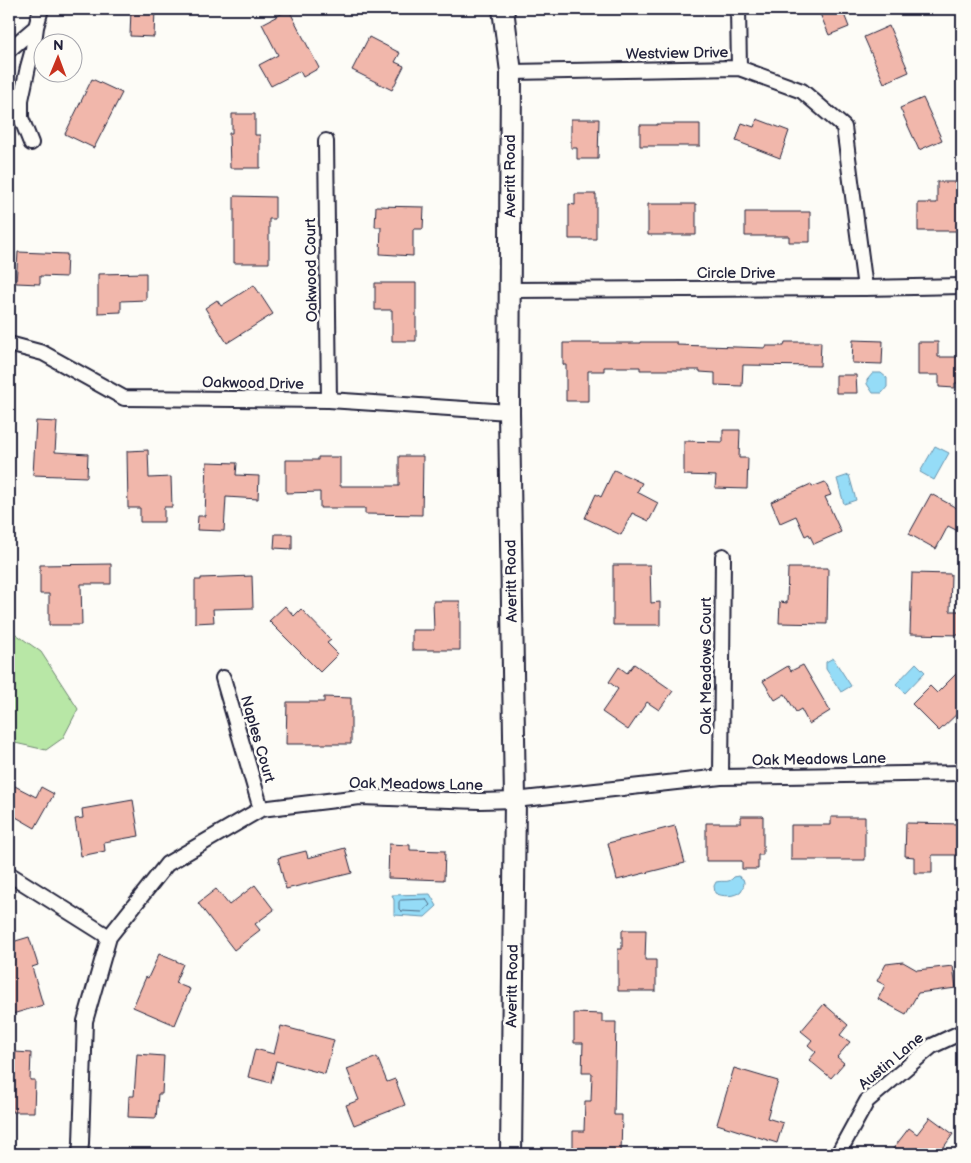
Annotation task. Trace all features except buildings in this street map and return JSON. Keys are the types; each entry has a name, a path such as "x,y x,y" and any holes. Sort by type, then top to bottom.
{"street":[{"path":"31,143 21,118 22,100 41,9"},
{"name":"Averitt Road","path":"503,9 511,72 509,412 515,800 510,1154"},
{"path":"738,9 738,68"},
{"path":"9,50 36,28"},
{"name":"Westview Drive","path":"511,72 738,68 802,91 844,127 865,288"},
{"name":"Oakwood Court","path":"326,141 329,400"},
{"name":"Circle Drive","path":"510,290 962,286"},
{"name":"Oakwood Drive","path":"9,344 43,353 124,398 329,400 509,412"},
{"name":"Oak Meadows Court","path":"721,777 722,556"},
{"name":"Naples Court","path":"223,678 261,809"},
{"name":"Oak Meadows Lane","path":"80,1154 82,1143 85,1022 109,937 167,864 261,809 360,797 480,801 515,800 721,777 962,773"},
{"path":"9,874 109,937"},
{"name":"Austin Lane","path":"838,1154 866,1100 932,1046 962,1032"}],"green space":[{"path":"9,629 41,652 78,709 63,738 46,750 15,743 9,739"}],"water":[{"path":"873,373 881,373 887,378 887,387 882,393 873,393 867,384 867,380"},
{"path":"935,446 949,453 934,480 920,472"},
{"path":"849,475 856,500 844,504 837,479"},
{"path":"833,658 851,686 841,692 826,669 826,662"},
{"path":"916,663 925,672 905,693 896,684"},
{"path":"738,876 744,882 741,891 728,896 715,893 714,886 716,882 728,881"},
{"path":"430,894 437,906 425,917 394,915 392,895"}]}
